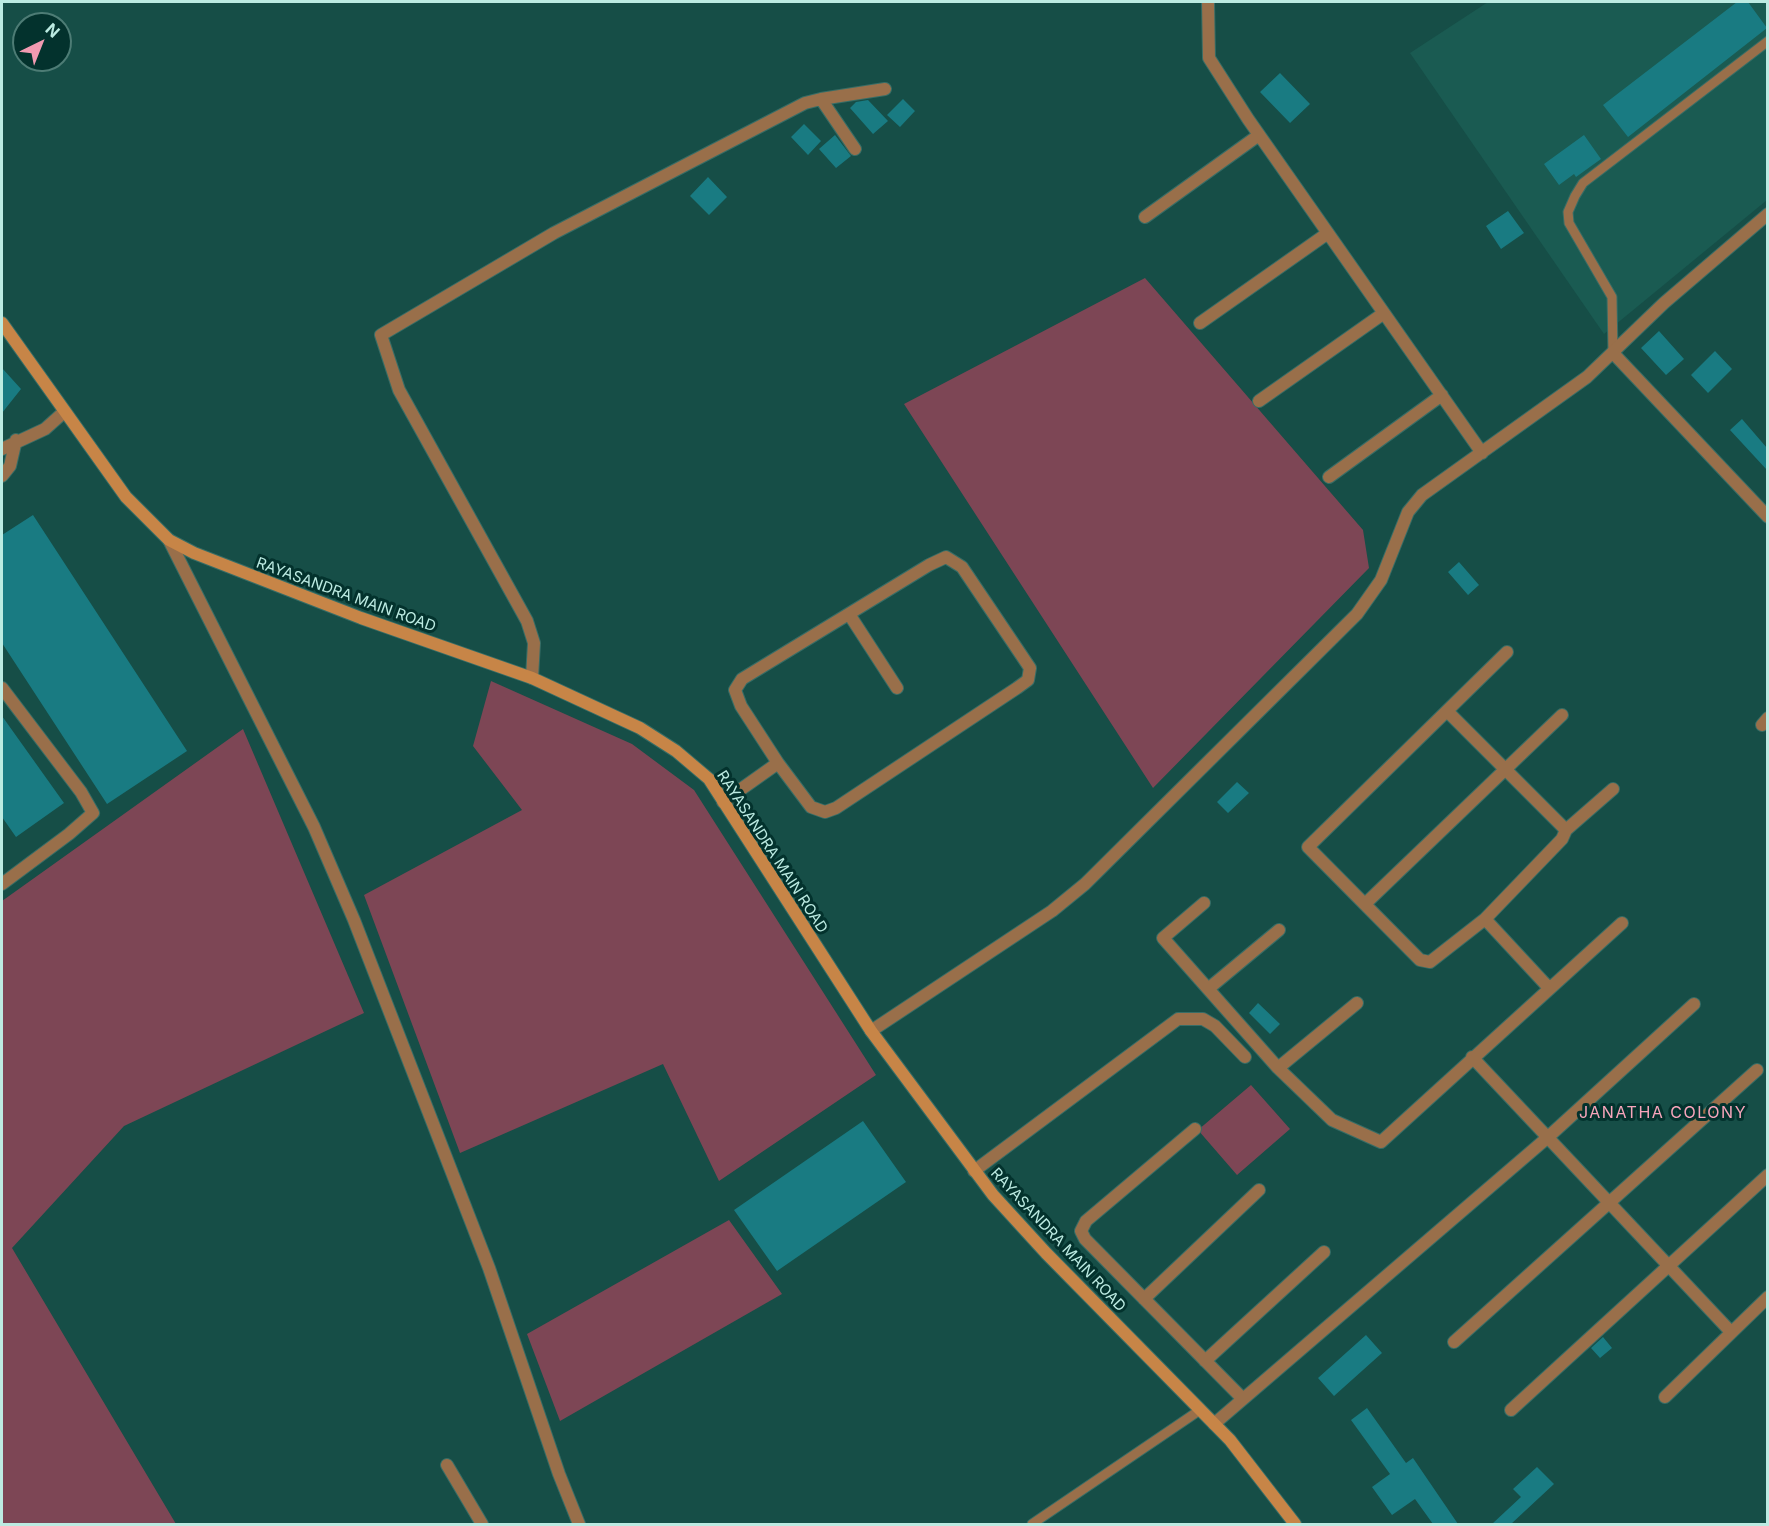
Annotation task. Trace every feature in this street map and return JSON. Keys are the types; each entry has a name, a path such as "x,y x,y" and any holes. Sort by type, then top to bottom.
{"street":[{"path":"1208,2 1209,58 1259,135 1482,453"},
{"path":"532,678 534,643 528,621 399,390 381,335 554,233 785,112 821,99 885,89"},
{"path":"821,99 855,149"},
{"path":"1145,217 1259,135"},
{"path":"871,1031 1052,911 1085,884 1357,614 1381,580 1408,512 1422,495 1587,377 1664,303 1767,214"},
{"path":"1200,323 1328,232"},
{"path":"1259,400 1384,312"},
{"name":"RAYASANDRA MAIN ROAD","path":"2,323 126,497 169,540 194,553 361,618 532,678 640,728 676,751 709,779 871,1031 974,1171 1046,1253 1214,1424 1295,1524"},
{"path":"1613,353 1767,517"},
{"path":"1329,477 1442,395"},
{"path":"2,449 16,440 45,429 64,412"},
{"path":"2,476 10,466 16,440"},
{"path":"169,540 314,827 354,920 489,1268 559,1474 579,1524"},
{"path":"946,558 962,567 1030,668 1028,680 836,808 825,812 811,807 778,763 741,706 735,690 742,678 928,565 946,558"},
{"path":"849,614 897,688"},
{"path":"1507,652 1308,846 1420,960 1430,962 1485,919 1562,839 1566,830 1613,789"},
{"path":"2,688 81,792 93,813 2,884"},
{"path":"1447,711 1566,830"},
{"path":"1365,904 1562,715"},
{"path":"723,802 778,763"},
{"path":"1204,903 1163,938 1278,1068 1332,1120 1381,1142 1622,923"},
{"path":"1485,919 1549,988"},
{"path":"1208,989 1279,930"},
{"path":"1278,1068 1357,1003"},
{"path":"1214,1424 1547,1138 1694,1004"},
{"path":"974,1171 1178,1019 1203,1019 1215,1026 1245,1057"},
{"path":"1472,1057 1668,1268 1731,1332"},
{"path":"1454,1342 1757,1070"},
{"path":"1195,1129 1086,1221 1081,1231 1084,1239 1243,1399"},
{"path":"1511,1410 1767,1176"},
{"path":"1144,1299 1259,1190"},
{"path":"1205,1361 1324,1252"},
{"path":"1665,1397 1767,1297"},
{"path":"447,1465 482,1524"}],"lane":[{"path":"1613,353 1612,297 1569,223 1568,212 1575,196 1582,183 1767,41"},
{"path":"1032,1524 1200,1410"}],"shaded area":[{"path":"1488,2 1767,2 1767,200 1604,334 1410,53"},
{"path":"1145,278 1363,530 1369,568 1153,788 904,404"},
{"path":"491,681 632,744 694,790 876,1075 719,1181 663,1064 460,1153 364,895 522,810 473,746"},
{"path":"243,729 364,1013 124,1126 12,1248 176,1524 2,1524 2,901"},
{"path":"1251,1085 1290,1129 1237,1175 1198,1130"},
{"path":"729,1220 782,1294 560,1421 527,1334"}],"building":[{"path":"1737,2 1748,2 1767,28 1628,137 1603,105"},
{"path":"1280,73 1310,104 1290,123 1260,92"},
{"path":"903,99 915,111 900,127 887,115"},
{"path":"868,100 888,121 873,134 850,108 856,102"},
{"path":"804,124 821,141 808,155 791,137"},
{"path":"835,135 851,156 836,168 819,149"},
{"path":"1584,135 1601,159 1576,177 1574,174 1559,185 1544,164"},
{"path":"708,177 727,197 709,215 690,196"},
{"path":"1508,211 1524,233 1501,249 1486,226"},
{"path":"1659,331 1684,359 1666,375 1641,348"},
{"path":"1715,351 1732,369 1708,393 1691,375"},
{"path":"2,368 21,389 2,413"},
{"path":"1742,419 1767,448 1767,470 1730,430"},
{"path":"33,515 187,751 107,804 2,643 2,535"},
{"path":"1459,562 1479,585 1468,595 1448,572"},
{"path":"2,716 64,803 16,837 2,817"},
{"path":"1237,782 1249,793 1228,813 1217,802"},
{"path":"1258,1003 1280,1024 1270,1034 1249,1013"},
{"path":"863,1121 906,1182 777,1271 734,1210"},
{"path":"1366,1335 1382,1353 1334,1396 1318,1378"},
{"path":"1603,1337 1612,1348 1600,1358 1591,1348"},
{"path":"1367,1408 1406,1463 1413,1458 1458,1524 1433,1524 1415,1499 1392,1515 1372,1487 1390,1474 1351,1420"},
{"path":"1537,1467 1554,1484 1511,1524 1492,1524 1521,1497 1513,1489"}],"district":[{"name":"JANATHA COLONY","path":"1663,1113"}]}
